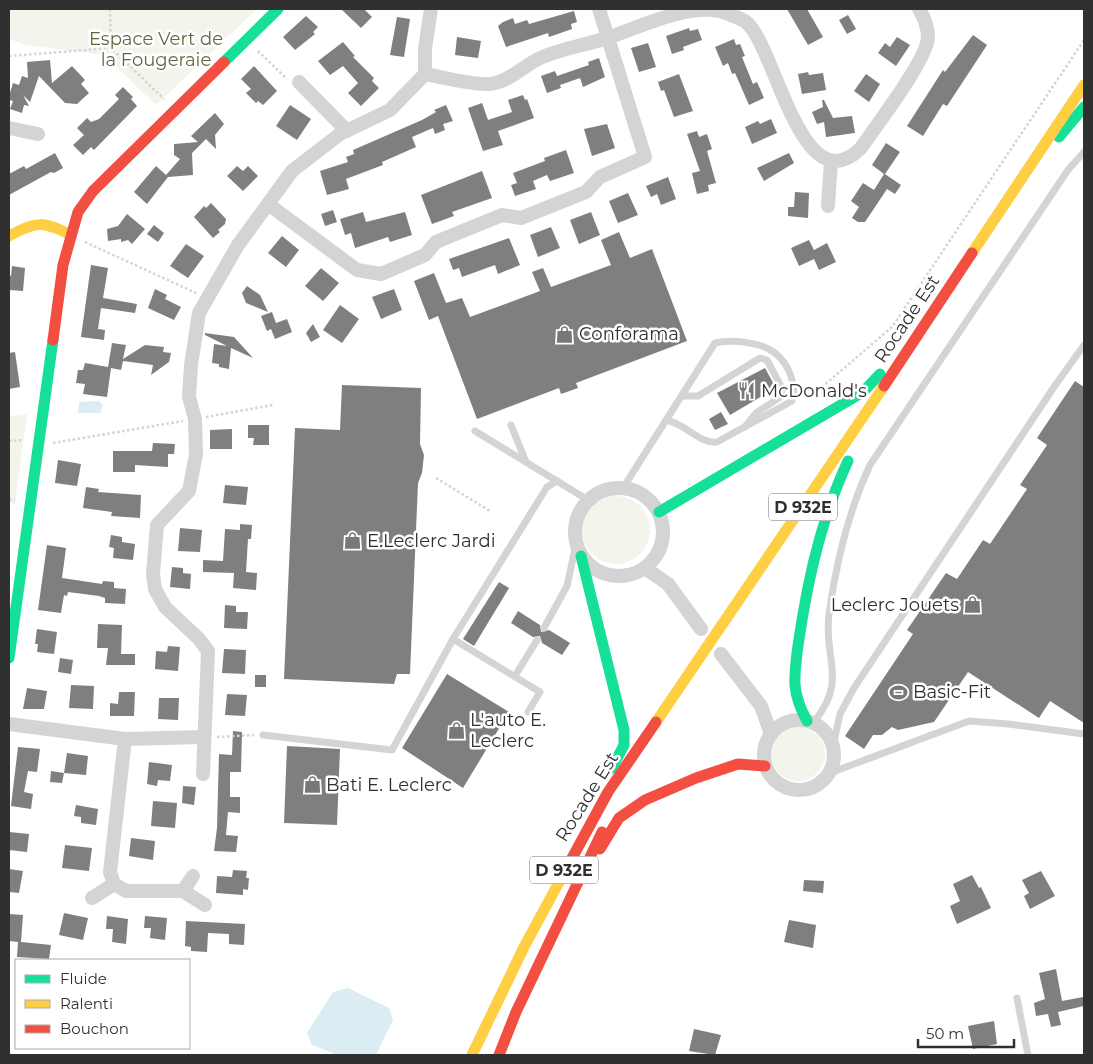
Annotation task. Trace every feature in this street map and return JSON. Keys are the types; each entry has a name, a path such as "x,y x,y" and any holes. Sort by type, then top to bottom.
{"main road":[{"path":"9,658 64,265 78,212 93,191 278,9"},
{"name":"Rocade Est","path":"472,1055 524,947 593,817 674,696 743,598 1084,85"},
{"path":"1022,180 1084,108"},
{"path":"659,512 806,426 871,385 972,238 1009,198"},
{"path":"9,236 30,224 45,222 71,235"},
{"path":"810,722 800,705 795,686 796,661 804,606 822,526 836,484 851,455 916,352 930,317"},
{"path":"524,947 545,890 624,745 622,716 578,550"},
{"name":"Rocade Est","path":"622,793 674,696"},
{"path":"516,1012 538,976 594,860 614,824 622,815 643,801 738,764 750,763 765,766"},
{"name":"Rocade Est","path":"499,1055 516,1012 613,810"}],"street":[{"path":"203,774 203,737 208,651 199,639 165,607 155,589 153,574 157,525 189,491 196,454 195,420 189,397 191,365 199,313 238,245 292,171 347,131 390,110 425,74 425,49 431,9"},
{"path":"268,204 357,270 381,274 425,256 436,242 502,215 521,218 586,192 600,177 645,157 599,9"},
{"path":"425,74 488,84 506,79 544,56 608,38 687,10 722,11 747,22 761,46 805,140 814,152 831,161 848,158 862,148 922,57 928,36 924,17 919,9"},
{"path":"300,82 347,131"},
{"path":"9,128 38,134"},
{"path":"828,206 831,161"},
{"path":"623,488 638,491 650,500 659,512 664,533 658,554 645,568 634,574 610,576 588,565 578,550 576,521 588,500 604,490 623,488"},
{"path":"658,554 668,584 701,629"},
{"path":"645,568 668,584"},
{"path":"721,654 761,706 771,734"},
{"path":"761,706 786,722 810,722 829,736 834,755 830,773 817,786 800,791 791,790 775,781 765,766 764,749 771,734 786,722"},
{"path":"9,724 125,739 203,737"},
{"path":"125,739 110,872 114,884 126,891 183,891 205,905"},
{"path":"183,891 193,876"},
{"path":"92,898 114,884"}],"lane":[{"path":"810,722 829,699 833,683 834,672 829,627 831,600 848,517 870,464 1068,170 1084,152"},
{"path":"623,488 666,420 682,396 715,343 734,340 775,353 794,381 795,392 792,401 725,440 709,443 677,422 666,420"},
{"path":"833,746 840,714 854,688 1054,387 1084,345"},
{"path":"682,396 698,396 760,358 767,360 785,394 756,413 743,429"},
{"path":"511,425 526,462"},
{"path":"475,431 588,500"},
{"path":"263,735 392,750 453,640 547,487 557,481"},
{"path":"544,628 567,586 578,550"},
{"path":"453,640 540,692 528,712"},
{"path":"515,676 538,640"},
{"path":"830,773 969,721 1084,734"},
{"path":"1017,998 1028,1055"}],"path":[{"path":"110,9 111,48 175,110"},
{"path":"246,40 291,82 300,82"},
{"path":"795,392 822,387 892,327 1084,40"},
{"path":"9,56 111,48"},
{"path":"71,235 206,298"},
{"path":"39,445 195,420 273,405"},
{"path":"436,478 490,511"},
{"path":"203,737 263,735"}],"green space":[{"name":"Espace Vert de la Fougeraie","path":"9,9 257,9 156,105 104,55 26,45 9,39"},
{"path":"27,414 15,504 9,503 9,417"},
{"path":"616,496 629,499 640,506 647,517 650,530 647,543 640,554 629,561 616,564 603,561 592,554 585,543 582,530 585,517 592,506 603,499"},
{"path":"793,727 803,727 813,731 821,739 825,754 821,769 813,777 803,781 793,781 783,777 775,769 771,759 771,749 775,739 783,731"}],"shaded area":[{"path":"99,401 103,405 100,413 78,413 79,402"},
{"path":"348,988 389,1008 393,1020 376,1055 338,1055 312,1045 307,1033 333,992"}],"building":[{"path":"341,9 364,9 372,17 361,28"},
{"path":"787,9 807,9 823,37 808,45"},
{"path":"574,11 577,22 571,24 572,29 549,37 548,33 506,47 498,26 513,18 515,24 527,20 529,24"},
{"path":"848,15 856,29 847,34 839,20"},
{"path":"306,16 318,27 313,32 315,34 295,50 283,37"},
{"path":"397,17 410,19 404,57 390,55"},
{"path":"689,28 690,31 698,29 702,40 683,47 684,50 672,54 666,36"},
{"path":"973,35 987,45 947,106 943,104 923,136 907,126 943,70 945,72"},
{"path":"457,37 481,41 478,58 455,55"},
{"path":"897,37 910,45 896,66 878,53 885,43 890,47"},
{"path":"734,39 736,45 740,44 745,56 742,57 753,84 757,82 764,98 749,105 735,73 732,74 728,63 723,66 715,47"},
{"path":"343,42 355,56 353,57 374,78 372,81 379,88 361,106 348,93 358,83 343,66 330,75 318,61"},
{"path":"648,43 656,67 639,72 631,48"},
{"path":"599,58 605,77 583,87 580,78 560,85 561,88 547,93 541,76 555,71 557,76 589,65 588,62"},
{"path":"50,60 52,83 72,66 85,80 81,84 89,93 77,104 65,103 39,76 30,102 23,95 29,106 24,105 22,113 10,109 13,101 9,100 9,96 13,83 19,85 22,76 28,78 27,62"},
{"path":"254,66 277,91 263,105 258,101 256,103 246,93 251,89 241,79"},
{"path":"808,72 809,75 823,73 826,90 802,94 798,74"},
{"path":"679,74 693,111 674,117 664,90 661,91 658,82"},
{"path":"866,74 880,84 869,102 854,91"},
{"path":"123,87 133,97 131,99 137,106 94,150 91,147 83,155 73,145 84,135 77,128 87,118 91,122 99,119 119,99 115,95"},
{"path":"523,95 525,100 527,99 534,118 498,131 503,145 483,151 468,108 482,103 488,120 512,112 508,100"},
{"path":"822,100 824,100 833,118 852,116 855,133 826,137 824,122 817,124 812,112 823,107"},
{"path":"290,105 311,119 297,140 276,126"},
{"path":"446,105 453,121 443,124 445,130 435,134 433,128 412,137 416,147 382,162 383,165 346,179 349,189 327,195 320,171 348,162 346,157 354,154 353,150 422,120 436,112 434,110"},
{"path":"215,113 224,124 215,135 216,149 206,139 192,153 193,175 168,177 147,204 134,192 156,166 166,175 180,159 174,155 174,144 198,142 191,136"},
{"path":"771,119 777,133 752,144 745,127 758,121 760,124"},
{"path":"607,124 615,148 592,156 584,129"},
{"path":"697,131 699,137 707,134 712,149 707,151 716,183 708,185 709,191 697,194 692,173 700,171 687,134"},
{"path":"886,143 900,152 885,174 901,185 895,194 887,189 865,222 858,222 852,218 859,207 851,201 863,183 874,190 884,174 872,165"},
{"path":"566,150 574,173 550,181 547,175 533,181 536,189 515,196 511,185 517,183 513,173 545,161 544,158"},
{"path":"55,153 63,168 54,173 51,172 9,195 9,174 24,166 26,169"},
{"path":"789,153 794,163 764,181 757,168"},
{"path":"237,166 243,171 248,166 258,176 243,191 227,176"},
{"path":"482,171 492,198 452,212 454,216 432,224 421,195"},
{"path":"668,177 676,199 661,205 657,194 651,197 646,186"},
{"path":"795,192 809,193 808,218 788,216 788,207 794,207"},
{"path":"628,193 638,215 618,223 609,201"},
{"path":"211,203 226,219 225,224 218,230 220,232 213,238 194,217 204,206 206,208"},
{"path":"333,210 337,222 325,226 321,214"},
{"path":"363,212 366,222 405,212 412,235 390,242 388,237 355,248 351,233 345,235 340,219"},
{"path":"591,212 600,235 579,244 570,220"},
{"path":"127,214 145,229 132,244 128,240 121,242 121,239 108,241 107,229 118,226"},
{"path":"154,225 164,233 158,242 147,234"},
{"path":"551,227 560,248 538,257 530,235"},
{"name":"Conforama","path":"619,232 630,258 652,249 687,341 576,383 578,388 561,394 559,388 477,419 438,316 429,320 414,281 434,273 446,303 462,298 470,317 540,291 532,272 543,268 551,287 611,265 601,240"},
{"path":"282,236 299,250 286,267 268,253"},
{"path":"509,238 520,265 498,274 495,265 462,277 459,268 453,270 449,259"},
{"path":"809,240 814,250 827,243 836,262 819,270 814,259 799,266 791,248"},
{"path":"186,244 204,256 188,278 170,266"},
{"path":"91,265 108,268 103,298 137,304 135,313 101,308 98,329 105,330 104,340 81,337"},
{"path":"12,266 25,268 23,291 9,290 9,275 11,276"},
{"path":"321,268 339,283 323,301 305,286"},
{"path":"247,286 260,295 268,312 246,303 242,293"},
{"path":"155,289 167,295 165,299 181,307 174,320 148,308"},
{"path":"394,289 402,310 381,319 372,297"},
{"path":"340,305 359,319 342,343 323,330"},
{"path":"272,312 276,323 287,319 292,332 275,339 271,329 267,331 261,316"},
{"path":"313,324 320,337 311,342 306,333"},
{"path":"205,333 234,337 253,358 231,348 229,369 219,367 219,364 212,363 214,344 227,346 205,335"},
{"path":"112,343 126,345 123,359 145,345 164,347 163,352 171,353 169,362 151,375 153,365 123,361 121,370 111,368 107,397 83,394 85,384 76,383 78,370 83,370 85,363 108,367"},
{"path":"15,352 20,387 9,389 9,353"},
{"name":"McDonald's","path":"765,368 776,388 730,415 717,393"},
{"path":"1075,381 1084,387 1084,723 1050,701 1039,718 968,672 934,722 898,730 892,727 882,735 873,735 864,749 845,736 913,634 907,630 946,573 957,579 983,540 990,544 1027,489 1020,485 1047,445 1037,438"},
{"name":"E.Leclerc Jardi","path":"342,385 421,388 420,444 424,455 422,473 418,483 410,674 397,674 394,684 284,679 295,428 340,430"},
{"path":"721,412 728,424 715,430 709,419"},
{"path":"248,425 269,425 269,445 253,445 254,438 248,438"},
{"path":"232,429 232,449 210,449 210,430"},
{"path":"153,443 175,444 174,454 168,454 168,467 135,465 135,472 113,472 113,451 152,451"},
{"path":"58,460 81,464 77,486 55,483"},
{"path":"225,485 248,487 246,505 223,503"},
{"path":"86,487 99,489 98,492 141,495 140,518 111,516 112,512 83,508"},
{"path":"240,524 252,525 251,539 248,539 246,572 257,573 256,590 233,588 234,573 203,572 203,560 223,561 225,529 240,530"},
{"path":"180,528 202,530 200,552 178,551"},
{"path":"111,535 122,537 122,542 135,544 133,560 113,558 114,548 109,547"},
{"path":"47,545 66,548 62,578 102,584 103,581 114,582 114,588 126,589 125,604 105,603 105,598 99,596 68,592 67,596 64,595 61,613 38,610"},
{"path":"172,567 183,568 183,573 191,574 190,589 170,587"},
{"path":"499,582 509,588 474,646 463,639"},
{"path":"225,605 236,606 236,612 248,612 247,629 224,628"},
{"path":"518,611 540,625 541,632 549,630 570,643 562,655 542,643 540,636 533,637 511,623"},
{"path":"98,624 122,625 121,654 135,654 135,665 106,665 108,648 97,648"},
{"path":"37,629 57,632 54,654 37,652 38,644 35,644"},
{"path":"168,646 180,647 178,671 155,669 156,651 167,652"},
{"path":"224,649 246,650 245,674 222,673"},
{"path":"60,658 73,660 71,674 58,672"},
{"name":"L'auto E. Leclerc","path":"447,674 509,712 463,788 402,748"},
{"path":"255,675 266,675 266,687 255,687"},
{"path":"71,685 94,686 93,709 69,708"},
{"path":"27,688 47,691 44,709 23,709"},
{"path":"119,692 135,692 134,716 110,716 110,703 118,704"},
{"path":"227,694 247,695 245,716 225,715"},
{"path":"159,698 179,698 178,720 158,719"},
{"path":"233,731 242,732 241,772 230,772 230,797 240,797 240,813 228,812 226,835 238,836 236,852 214,851 217,828 219,754 232,755"},
{"name":"Bati E. Leclerc","path":"287,746 340,749 337,825 284,823"},
{"path":"18,747 40,749 37,772 28,771 24,792 33,794 31,809 11,806"},
{"path":"67,753 88,756 86,775 64,773"},
{"path":"149,762 172,765 170,781 158,780 157,786 147,784"},
{"path":"51,771 64,773 62,783 50,782"},
{"path":"183,786 196,787 194,805 182,803"},
{"path":"153,801 177,803 175,828 151,826"},
{"path":"76,805 98,809 96,825 81,823 81,817 74,816"},
{"path":"9,832 29,834 27,852 9,850"},
{"path":"131,838 155,841 153,860 129,856"},
{"path":"65,845 92,848 89,871 62,868"},
{"path":"9,869 23,871 19,893 9,892"},
{"path":"233,870 247,871 246,878 249,878 248,890 243,889 243,895 216,893 217,876 232,877"},
{"path":"1041,871 1055,896 1030,909 1024,896 1029,893 1022,880"},
{"path":"972,875 979,888 981,887 991,908 957,924 950,906 960,901 953,884"},
{"path":"804,880 824,881 823,893 803,891"},
{"path":"64,913 88,918 83,940 59,935"},
{"path":"9,914 23,915 21,942 51,945 49,959 17,957 18,942 9,941"},
{"path":"107,916 128,919 126,944 112,942 113,929 106,929"},
{"path":"145,916 167,918 165,940 150,938 151,928 144,928"},
{"path":"789,920 816,925 813,948 784,942"},
{"path":"186,921 245,924 244,945 229,944 229,934 208,933 207,952 191,951 191,947 185,946"},
{"path":"1056,969 1062,1001 1083,997 1084,1006 1058,1012 1061,1025 1051,1027 1048,1014 1036,1016 1034,1003 1045,999 1039,973"},
{"path":"994,1021 997,1044 973,1049 968,1026"},
{"path":"694,1029 721,1035 715,1055 689,1051"}],"traffic: fast":[{"path":"224,62 278,9"},
{"path":"1059,137 1084,107"},
{"path":"9,658 53,340"},
{"path":"659,512 863,392 880,374"},
{"path":"807,721 796,694 795,669 798,644 819,539 848,461"},
{"path":"581,556 624,730 624,745 612,768"}],"traffic: slow":[{"path":"972,253 1084,85"},
{"path":"9,236 34,225 46,225 71,235"},
{"path":"656,722 884,386"},
{"path":"472,1055 524,947 571,860"}],"traffic: jam":[{"path":"53,340 63,265 78,212 93,191 224,62"},
{"path":"884,386 972,253"},
{"path":"571,860 608,792 656,722"},
{"path":"600,849 619,818 645,800 696,778 738,764 765,766"},
{"path":"499,1055 516,1012 602,832"}],"place":[{"name":"Conforama","path":"565,334"},
{"name":"McDonald's","path":"747,391"},
{"name":"E.Leclerc Jardi","path":"353,541"},
{"name":"Leclerc Jouets","path":"973,605"},
{"name":"Basic-Fit","path":"899,692"},
{"name":"L'auto E. Leclerc","path":"456,730"},
{"name":"Bati E. Leclerc","path":"312,785"}]}
